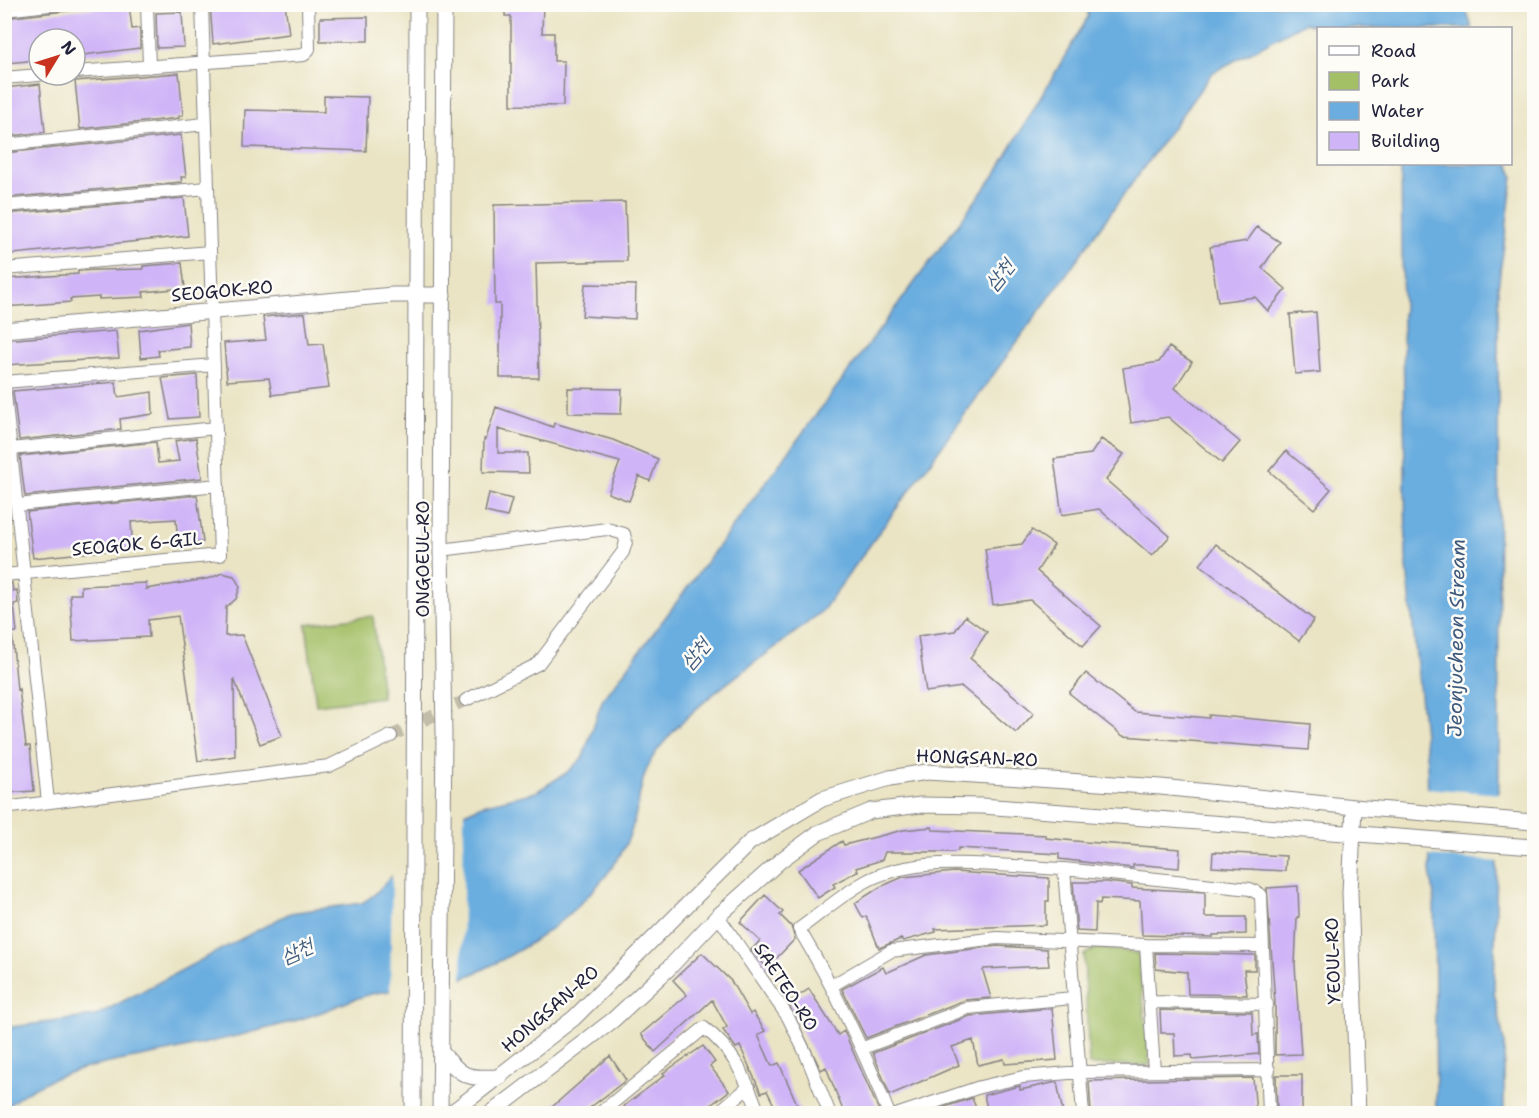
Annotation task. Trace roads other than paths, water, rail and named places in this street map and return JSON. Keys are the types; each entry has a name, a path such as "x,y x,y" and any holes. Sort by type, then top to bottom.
{"street":[{"path":"4,10 58,4"},
{"path":"147,4 149,67"},
{"name":"SEOGOK 6-GIL","path":"4,575 220,555 202,4"},
{"path":"87,71 304,55 309,49 308,4"},
{"name":"ONGOEUL-RO","path":"413,1109 417,4"},
{"name":"ONGOEUL-RO","path":"440,1113 444,735 441,550 444,4"},
{"path":"4,78 27,76"},
{"path":"4,145 205,124"},
{"path":"4,206 207,188"},
{"path":"4,269 210,252"},
{"name":"SEOGOK-RO","path":"4,330 393,295 443,295"},
{"path":"48,802 4,383 214,365"},
{"path":"11,448 216,428"},
{"path":"17,505 218,485"},
{"path":"441,550 607,529 624,534 626,542 622,552 538,664 466,700"},
{"path":"416,633 443,631"},
{"path":"4,808 329,766 392,736"},
{"name":"HONGSAN-RO","path":"450,1113 500,1077 574,1018 750,842 822,799 890,778 927,772 1161,787 1354,807 1534,822"},
{"path":"490,1113 613,1020 668,969 718,916 781,860 818,833 871,812 921,805 982,806 1534,847"},
{"name":"YEOUL-RO","path":"1354,807 1350,893 1358,1113"},
{"path":"889,1113 863,1048 833,985 799,929 864,882 903,869 946,864 1064,869 1251,889 1261,895 1267,1004 1269,1113"},
{"path":"1064,869 1083,1113"},
{"name":"SAETEO-RO","path":"718,916 788,1017 830,1113"},
{"path":"833,985 891,951 957,941 997,938 1146,945 1263,946"},
{"path":"1146,945 1154,1071"},
{"path":"863,1048 968,1008 1073,998"},
{"path":"1150,1002 1267,1004"},
{"path":"599,1113 704,1028 722,1041 749,1087 759,1113"},
{"path":"442,1053 458,1072 472,1077 500,1077"},
{"path":"899,1113 980,1087 1023,1077 1080,1072 1269,1070"},
{"path":"716,1113 749,1087"}],"water":[{"name":"삼천","path":"1088,5 1465,5 1472,27 1317,27 1304,23 1212,73 823,610 717,691 677,727 652,758 643,780 629,837 611,869 568,915 536,940 478,972 443,985 376,993 272,1027 63,1075 42,1083 5,1109 5,1028 95,1016 290,913 362,903 374,895 407,860 462,814 482,805 536,792 568,772 583,757 602,701 996,173 1088,17"},
{"name":"Jeonjucheon Stream","path":"1401,165 1509,165 1513,177 1498,288 1499,774 1494,992 1504,1042 1504,1113 1436,1113 1434,893 1430,871 1427,764 1406,557"}],"tunnel":[{"path":"391,736 466,700"}]}
